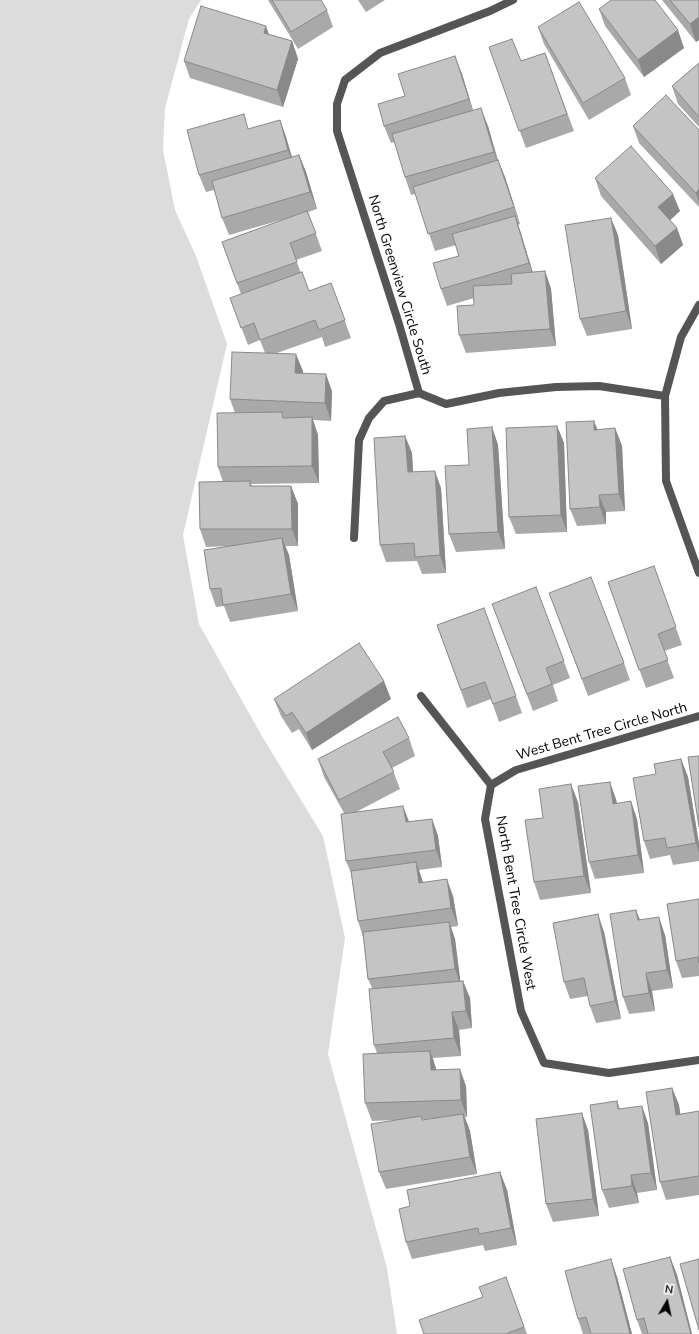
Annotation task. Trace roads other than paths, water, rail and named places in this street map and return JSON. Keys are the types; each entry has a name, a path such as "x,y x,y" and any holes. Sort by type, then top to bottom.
{"street":[{"name":"North Greenview Circle South","path":"354,538 360,440 369,418 384,401 419,393 399,324 337,131 336,104 345,80 380,53 490,12 513,0"},
{"path":"699,305 681,337 665,396 666,481 699,573"},
{"path":"419,393 446,404 499,393 556,387 599,386 665,396"},
{"path":"421,696 491,785"},
{"name":"West Bent Tree Circle North","path":"491,785 516,770 699,716"},
{"name":"North Bent Tree Circle West","path":"491,785 485,819 521,1011 544,1063 609,1073 699,1060"}]}
